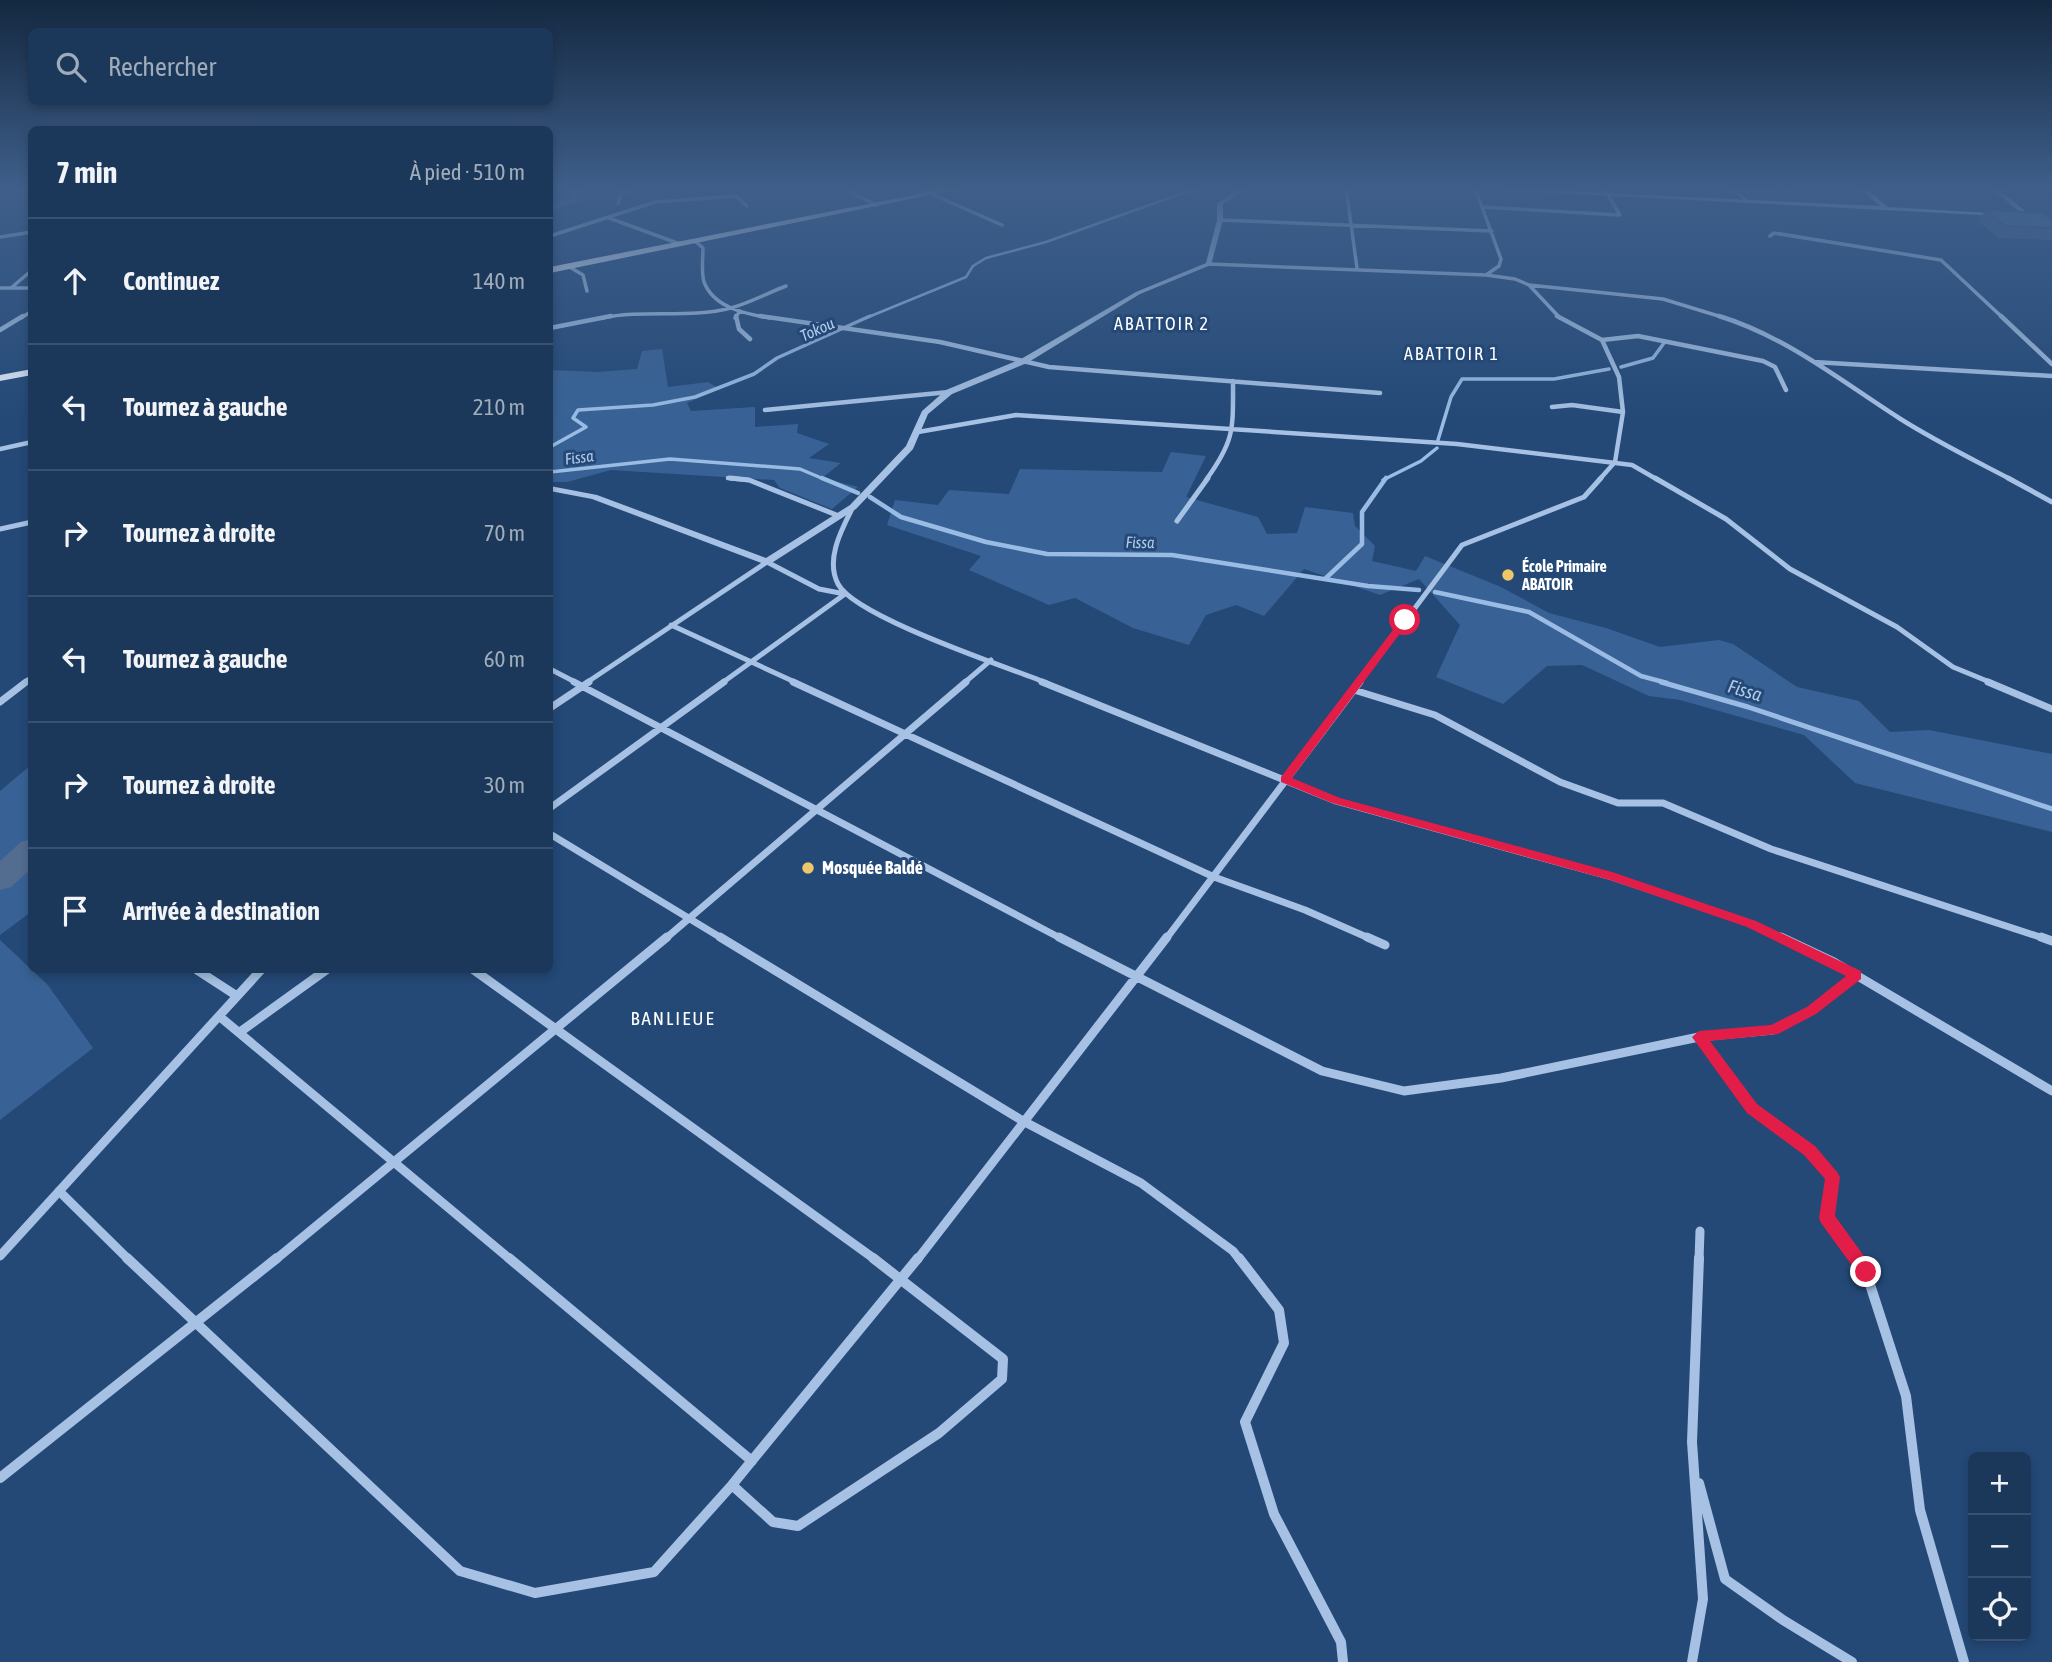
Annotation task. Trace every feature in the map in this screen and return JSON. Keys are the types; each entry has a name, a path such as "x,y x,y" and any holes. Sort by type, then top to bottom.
{"main road":[{"path":"553,269 568,266"},
{"path":"0,378 28,373"}],"street":[{"path":"568,266 583,275 587,291"},
{"path":"704,266 704,281 716,299 730,308 816,326 940,342 1078,370 1380,393"},
{"path":"765,410 949,392 1024,361 1138,293 1205,266"},
{"path":"1267,266 1486,275 1515,279 1529,285 1640,295 1698,308 1752,326 1902,420 2052,502"},
{"path":"1486,275 1499,266"},
{"path":"1947,266 2052,364"},
{"path":"10,288 28,273"},
{"path":"1529,285 1557,316 1602,340 1638,336 1763,361 1775,367 1786,390"},
{"path":"553,327 626,313 701,312 730,308 786,286"},
{"path":"0,288 28,288"},
{"path":"740,311 735,317 739,328 750,339"},
{"path":"0,330 28,313"},
{"path":"59,1191 195,1325 460,1571 535,1593 654,1572 732,1485 902,1279 1214,877 1462,545 1584,497 1615,462 1623,412 1619,377 1602,340"},
{"path":"1813,362 2052,376"},
{"path":"1177,521 1227,451 1233,429 1233,381"},
{"path":"553,706 580,685 853,507 893,467 918,432 925,413 949,392"},
{"path":"1552,407 1572,405 1623,412"},
{"path":"918,432 1016,415 1457,444 1632,465 1726,519 1790,569 1897,627 1953,667 2052,709"},
{"path":"0,449 28,443"},
{"path":"728,478 749,480 839,516"},
{"path":"553,489 594,496 767,562 819,589 845,594 873,613 1336,801 1612,877 1739,919 1834,962 2052,1091"},
{"path":"845,594 836,578 834,544 853,507"},
{"path":"0,529 28,523"},
{"path":"553,806 845,594"},
{"path":"671,625 1214,877 1305,910 1385,945"},
{"path":"0,1478 195,1325 691,919 991,660"},
{"path":"553,671 1136,978 1322,1071 1404,1091 1501,1078 1699,1037 1773,1030 1812,1010 1857,975"},
{"path":"0,702 28,680"},
{"path":"1353,690 1435,715 1560,782 1618,803 1663,803 1771,849 2052,941"},
{"path":"553,836 1023,1121 1141,1183 1233,1251 1279,1310 1284,1343 1245,1422 1274,1514 1341,1642 1343,1662"},
{"path":"202,973 237,996"},
{"path":"0,1255 258,973"},
{"path":"240,1032 322,973"},
{"path":"478,973 902,1279 1003,1359 1002,1380 939,1433 798,1526 773,1522 732,1485"},
{"path":"219,1016 751,1461"},
{"path":"1699,1037 1752,1109 1810,1151 1832,1177 1827,1218 1866,1272 1906,1396 1920,1510 1964,1662"},
{"path":"1692,1662 1703,1599 1692,1442 1700,1231"},
{"path":"1694,1468 1725,1579 1783,1620 1852,1662"}],"shaded area":[{"path":"662,349 668,387 708,382 720,389 687,403 691,411 755,407 755,427 798,424 797,433 829,444 809,458 841,463 822,478 858,487 832,509 780,488 774,480 611,470 567,482 553,482 553,370 597,372 637,369 642,351"},
{"path":"1171,452 1206,456 1186,497 1258,517 1267,534 1297,533 1305,507 1353,513 1355,526 1375,546 1372,561 1416,571 1425,556 1501,587 1549,613 1606,628 1660,647 1719,640 1733,644 1797,687 1859,701 1890,732 1929,730 2052,754 2052,832 1855,783 1804,735 1680,700 1649,696 1582,665 1547,666 1503,704 1436,677 1460,625 1419,579 1380,595 1304,569 1264,616 1236,605 1206,615 1189,645 1133,628 1075,598 1049,605 969,570 981,556 887,525 895,500 938,505 949,490 1009,494 1020,469 1162,472"},
{"path":"28,768 28,914 0,935 0,791"},
{"path":"0,940 28,966 28,973 35,973 47,984 93,1048 0,1120"}],"waterway":[{"name":"Tokou","path":"866,318 966,277 974,266"},
{"name":"Tokou","path":"553,445 586,427 573,418 578,410 653,405 695,397 754,374 777,358 870,316"},
{"path":"1621,367 1653,358 1664,343"},
{"path":"1438,440 1451,397 1462,379 1554,379 1609,369"},
{"path":"1385,479 1421,461 1437,448"},
{"name":"Fissa","path":"553,472 670,459 800,469 826,480"},
{"name":"Fissa","path":"822,478 858,493"},
{"path":"1325,579 1362,544 1362,512 1385,479"},
{"name":"Fissa","path":"870,497 901,517 986,542 1047,554 1172,555 1368,586 1419,590"},
{"name":"Fissa","path":"1435,592 1529,612 1641,676 1667,683"},
{"name":"Fissa","path":"1661,682 1748,707 2052,809"},
{"path":"0,879 28,854"}],"place":[{"name":"École Primaire ABATOIR","path":"1508,575"},
{"name":"Mosquée Baldé","path":"808,868"}],"district":[{"name":"ABATTOIR 2","path":"1162,324"},
{"name":"ABATTOIR 1","path":"1452,354"},
{"name":"BANLIEUE","path":"673,1018"}],"route":[{"path":"1405,620 1285,780 1336,801 1612,877 1752,924 1857,975 1812,1010 1773,1030 1699,1037 1752,1109 1810,1151 1832,1177 1827,1218 1866,1272"}]}
